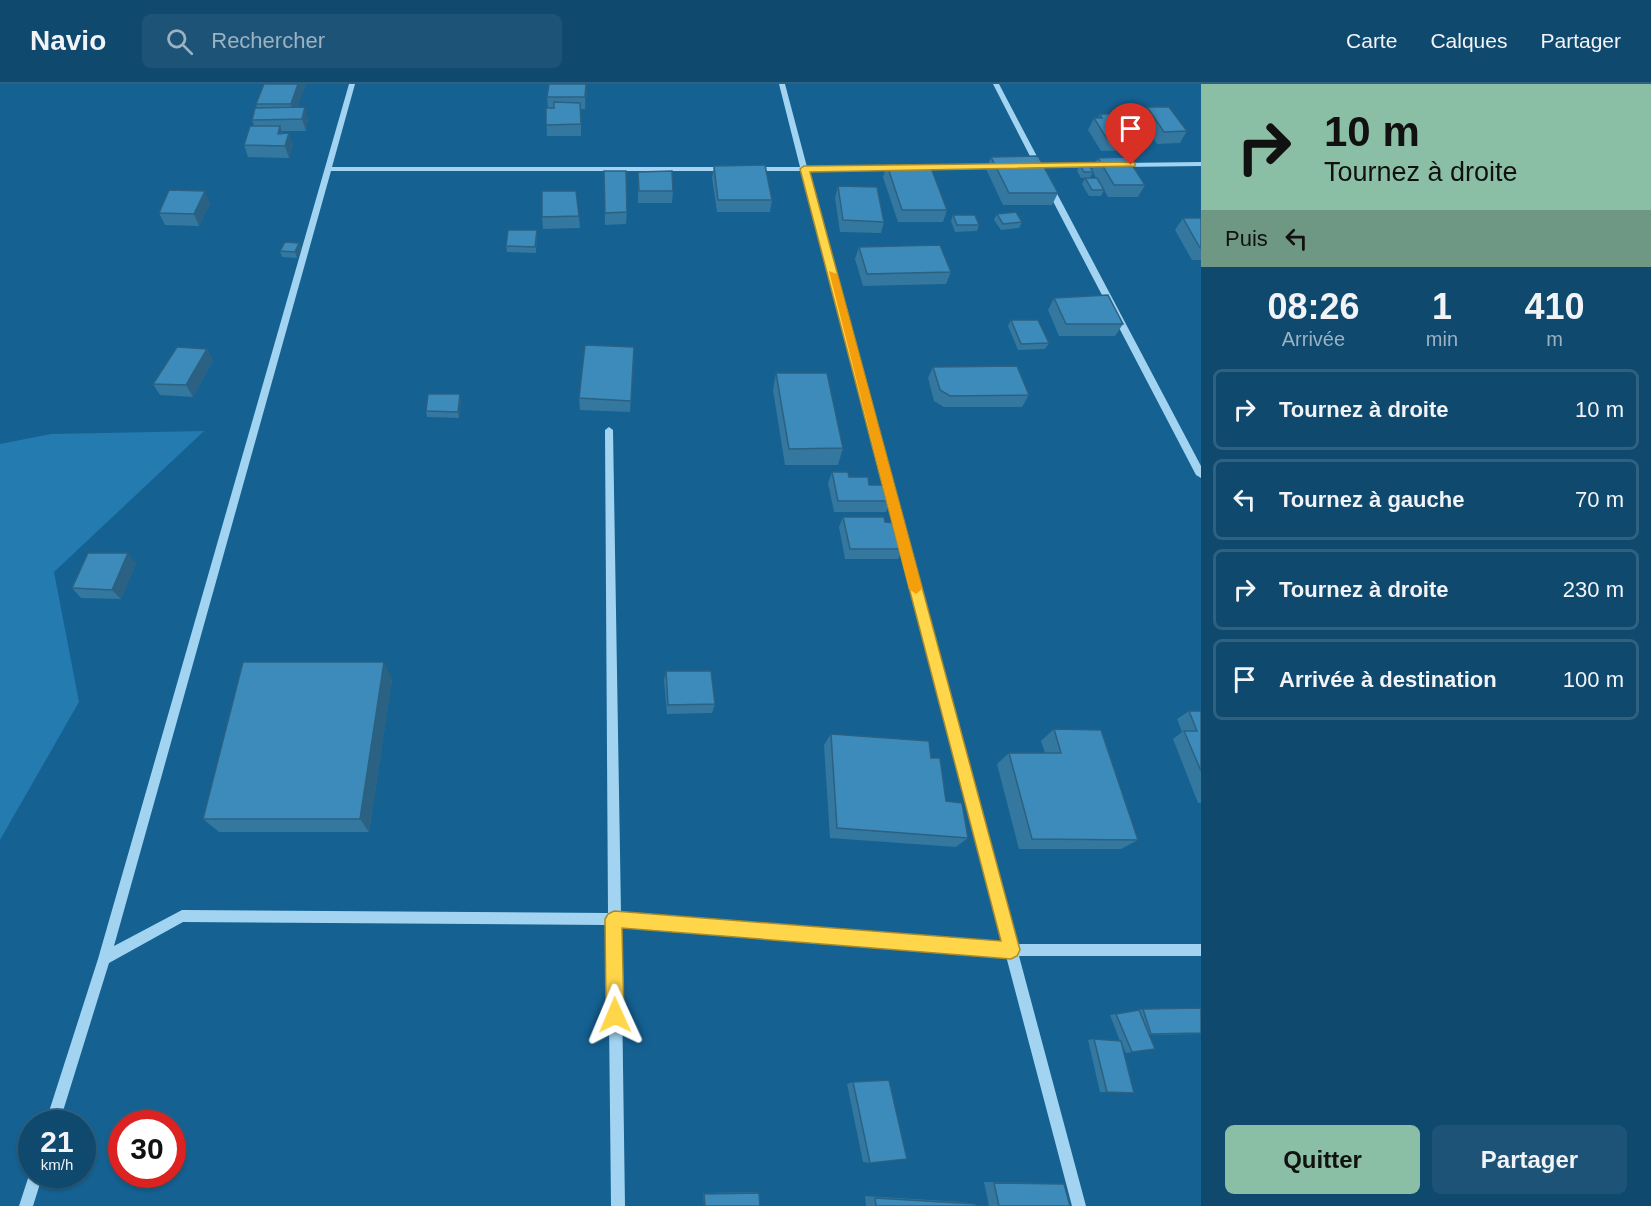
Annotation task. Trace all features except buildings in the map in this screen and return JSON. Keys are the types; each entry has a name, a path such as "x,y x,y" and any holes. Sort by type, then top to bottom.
{"street":[{"path":"56,1110 104,959 352,84"},
{"path":"782,84 1079,1206"},
{"path":"996,84 1201,475"},
{"path":"745,169 1201,164"},
{"path":"329,169 733,169"},
{"path":"609,430 618,1206"},
{"path":"104,959 182,916 614,919 1011,950 1201,950"},
{"path":"26,1206 32,1188"}],"shaded area":[{"path":"204,431 54,572 79,702 0,840 0,444 51,434"}],"slow traffic":[{"path":"832,274 916,589"}],"route":[{"path":"615,1015 614,919 1011,950 804,169 1131,165"}]}
